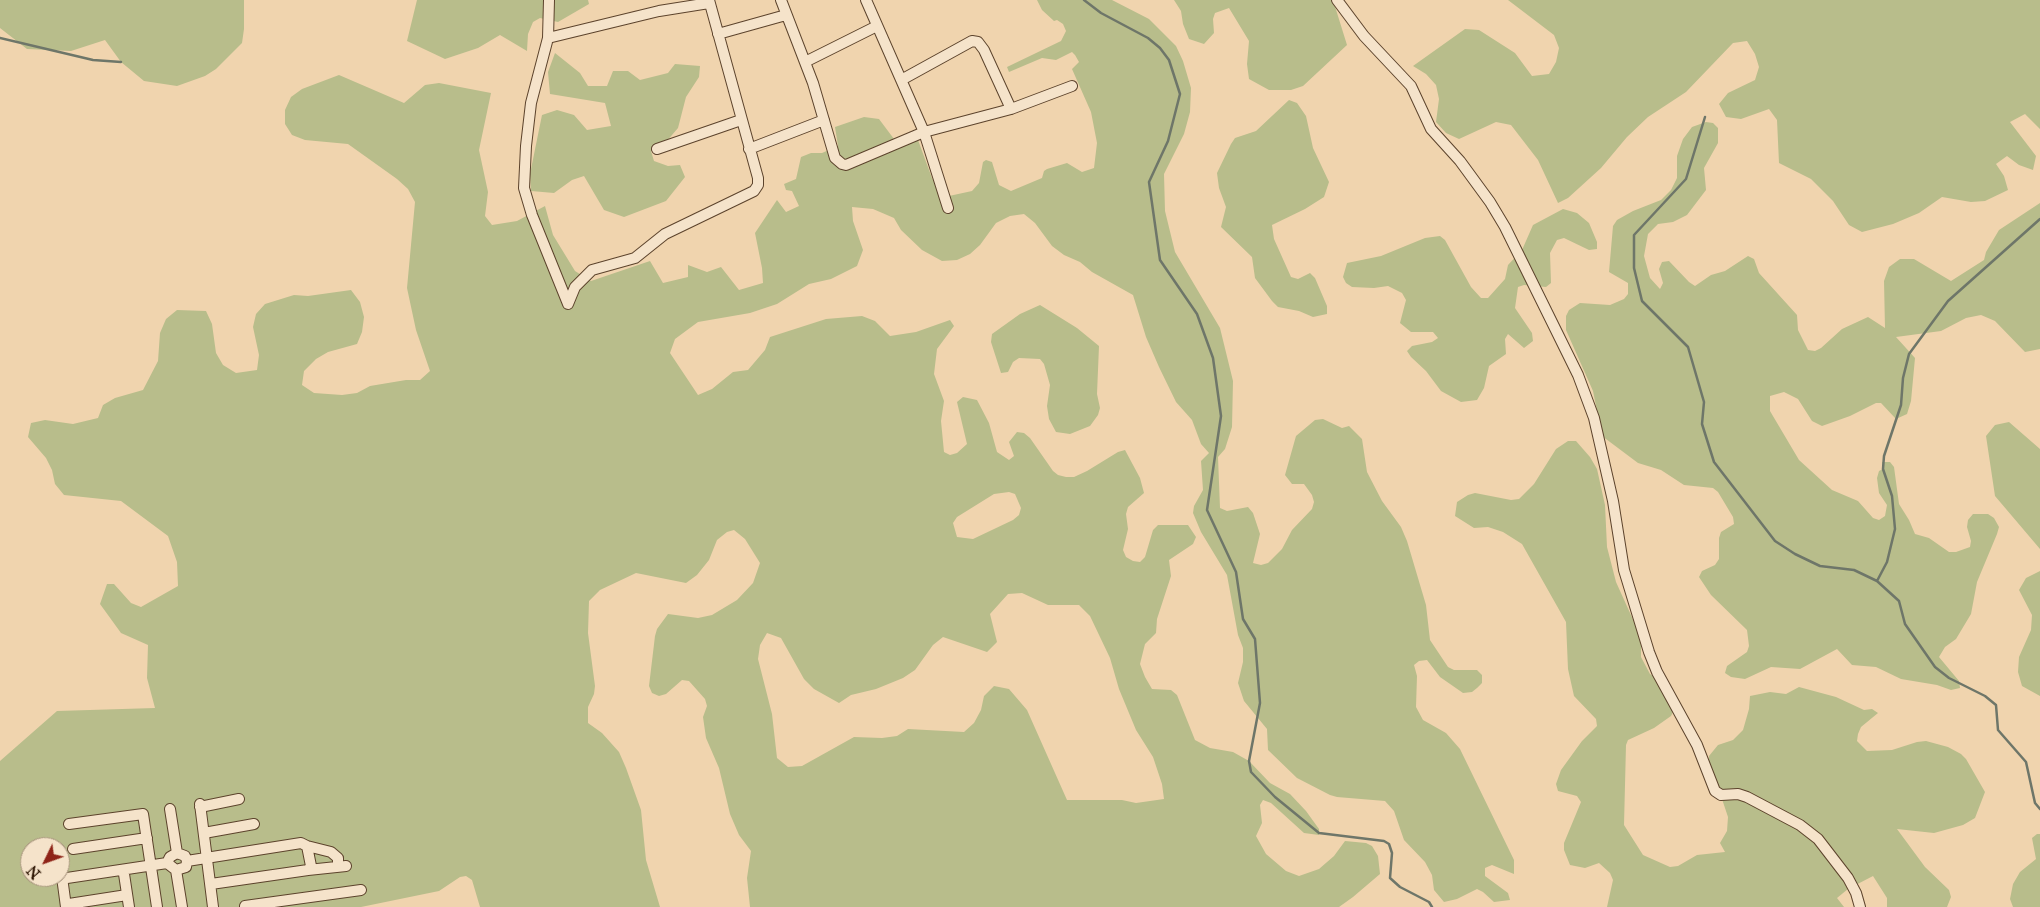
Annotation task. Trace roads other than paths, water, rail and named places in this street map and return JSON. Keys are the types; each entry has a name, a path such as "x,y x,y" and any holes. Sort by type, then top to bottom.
{"street":[{"path":"548,38 709,1 758,178 758,185 754,191 664,234 634,258 592,270 575,288 568,304 532,214 524,188 531,103 548,38 549,0"},
{"path":"781,0 805,62 835,158 842,164 846,165 924,132 1011,109 1072,86"},
{"path":"866,0 903,79 924,132 948,208"},
{"path":"1338,0 1364,36 1411,86 1431,128 1460,161 1490,202 1517,250 1578,376 1594,418 1613,501 1624,570 1649,652 1657,672 1697,745 1715,791 1721,795 1738,794 1747,797 1800,825 1818,839 1848,878 1856,893 1860,907"},
{"path":"718,34 786,15"},
{"path":"805,62 877,26"},
{"path":"903,79 972,41 978,42 984,50 1011,109"},
{"path":"658,149 741,120"},
{"path":"749,149 824,120"},
{"path":"214,907 200,806 239,799"},
{"path":"170,809 177,853"},
{"path":"69,824 143,814 157,907"},
{"path":"204,833 254,824"},
{"path":"73,849 147,838"},
{"path":"187,861 301,843 331,852 338,858 342,866 210,884"},
{"path":"307,846 312,866 308,870"},
{"path":"176,870 186,867 187,861 185,856 177,853"},
{"path":"167,863 170,857 177,853"},
{"path":"128,895 68,905 64,878 167,863 176,870 182,907"},
{"path":"124,874 129,907"},
{"path":"245,906 309,903 361,890"}],"waterway":[{"path":"1084,0 1101,13 1148,38 1160,48 1169,60 1180,94 1168,141 1149,182 1160,260 1197,314 1213,358 1221,416 1207,510 1236,572 1243,619 1255,639 1260,703 1249,761 1251,772 1275,797 1319,833 1384,841 1389,844 1392,853 1390,878 1400,887 1429,902 1432,907"},
{"path":"0,38 93,60 121,62"},
{"path":"1705,117 1686,179 1634,235 1634,268 1642,301 1688,347 1704,402 1702,424 1714,462 1775,541 1795,554 1820,566 1854,570 1877,581 1899,601 1905,624 1935,667 1949,678 1985,696 1996,705 1998,730 2026,762 2035,803 2040,809"},
{"path":"1877,581 1887,562 1895,529 1892,496 1883,469 1884,456 1901,405 1903,378 1909,354 1948,301 2040,219"}]}
